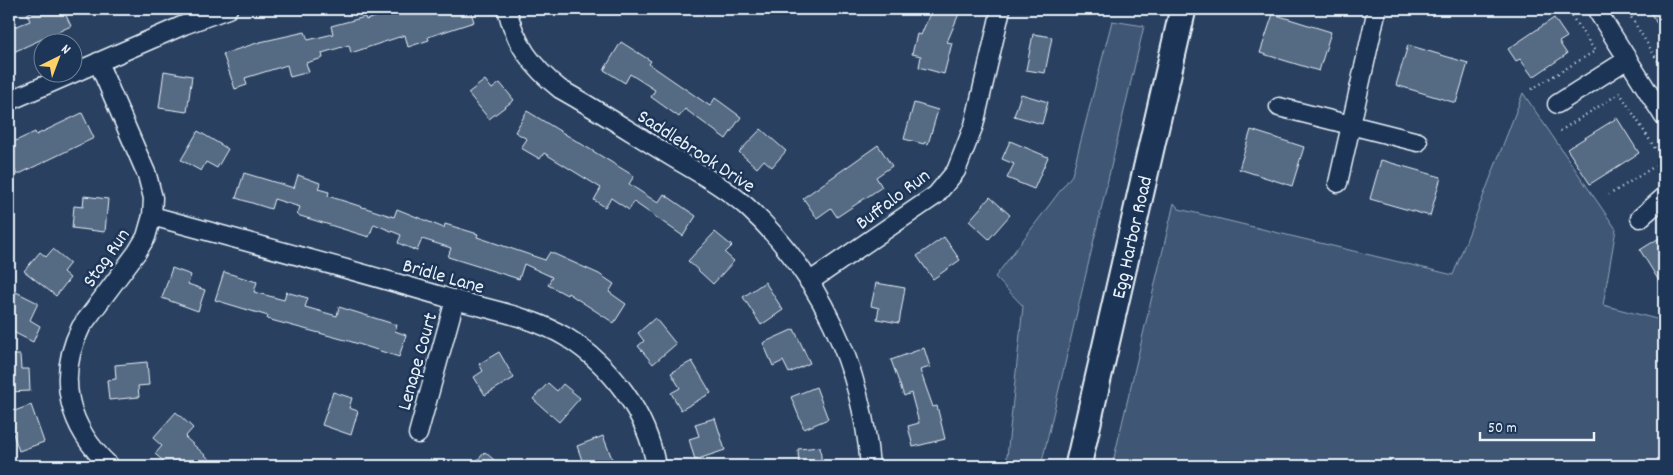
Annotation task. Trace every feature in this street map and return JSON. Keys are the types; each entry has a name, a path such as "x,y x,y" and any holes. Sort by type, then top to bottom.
{"main road":[{"name":"Egg Harbor Road","path":"1078,466 1183,9"}],"street":[{"path":"9,101 228,9"},
{"name":"Saddlebrook Drive","path":"507,9 516,39 525,54 547,79 560,89 731,194 775,237 809,282 835,330 864,410 870,466"},
{"name":"Buffalo Run","path":"809,282 936,195 956,171 974,125 1001,9"},
{"path":"1338,183 1377,9"},
{"path":"1596,9 1661,107"},
{"path":"1557,104 1628,59"},
{"name":"Stag Run","path":"98,62 147,175 153,198 152,216 146,237 138,252 81,328 74,340 68,369 70,400 75,419 94,450 110,466"},
{"path":"1279,107 1418,142"},
{"path":"1640,218 1664,197"},
{"name":"Bridle Lane","path":"152,216 538,324 566,337 601,364 629,398 648,435 656,466"},
{"name":"Lenape Court","path":"418,434 455,300"}],"path":[{"path":"1532,89 1595,51 1567,9"},
{"path":"1626,9 1662,66 1664,64"},
{"path":"1560,131 1620,93 1662,161 1609,195"}],"shaded area":[{"path":"1112,21 1144,26 1041,466 1006,466 1023,306 995,277 1072,175"},
{"path":"1523,93 1616,229 1603,305 1664,321 1664,466 1112,466 1174,203 1179,209 1453,275"}],"building":[{"path":"38,9 63,9 71,26 58,32 32,32 32,44 9,54 9,29 30,21 27,14"},
{"path":"401,9 470,9 474,22 428,37 429,40 408,47 405,35 351,53 349,45 322,53 323,58 306,63 309,72 290,77 287,65 245,78 247,85 235,89 223,54 260,42 305,32 308,40 333,34 331,26 365,17 366,20"},
{"path":"932,9 961,9 947,42 952,43 944,74 919,67 921,56 912,54 917,34 921,35"},
{"path":"1648,9 1664,9 1664,35"},
{"path":"1273,14 1331,32 1319,71 1260,53"},
{"path":"1554,18 1567,37 1559,42 1567,54 1533,77 1520,59 1516,61 1508,49"},
{"path":"1033,34 1052,37 1045,73 1026,70"},
{"path":"621,42 651,61 649,64 710,106 715,98 741,117 726,139 685,109 679,117 651,97 655,90 630,74 625,83 604,70"},
{"path":"1408,45 1468,63 1456,103 1396,85"},
{"path":"164,71 192,76 187,112 159,108"},
{"path":"485,80 492,89 500,83 514,100 489,119 468,93"},
{"path":"1021,94 1048,102 1042,124 1014,116"},
{"path":"914,103 938,110 928,144 904,139"},
{"path":"527,111 634,176 629,184 658,203 664,194 696,216 683,236 634,202 629,210 611,198 605,207 594,200 601,188 544,153 540,159 521,148 527,139 515,132"},
{"path":"82,113 94,138 17,175 9,158 9,144 35,132 36,135"},
{"path":"1617,118 1639,153 1590,184 1567,149"},
{"path":"761,129 786,151 772,167 764,160 757,168 739,152"},
{"path":"1251,130 1304,147 1292,186 1239,169"},
{"path":"198,131 228,149 217,168 206,162 201,171 181,160"},
{"path":"1010,141 1048,157 1034,189 1007,178 1014,164 1002,159"},
{"path":"878,145 892,166 876,177 882,187 837,217 831,208 817,218 803,198"},
{"path":"1381,160 1441,177 1430,216 1370,199"},
{"path":"244,173 294,188 298,175 320,183 318,189 329,192 328,196 394,217 397,209 444,228 445,224 478,234 477,237 545,260 550,252 599,274 614,284 609,292 626,304 614,323 568,293 567,295 548,285 552,277 524,264 519,279 448,257 451,248 422,239 417,251 398,243 401,235 374,224 369,237 297,215 300,207 274,199 271,209 236,198"},
{"path":"84,196 108,199 105,232 72,228 74,206 83,207"},
{"path":"990,197 1010,215 989,239 969,221"},
{"path":"715,232 732,246 725,253 734,261 713,284 688,261"},
{"path":"1664,235 1664,289 1640,250"},
{"path":"944,237 960,260 933,279 917,256"},
{"path":"53,249 70,263 63,272 70,278 56,296 24,271 40,252 46,257"},
{"path":"172,268 191,275 188,284 205,290 198,311 162,298"},
{"path":"224,272 257,282 254,292 284,300 286,292 308,298 305,307 337,316 339,307 397,325 395,331 406,335 399,357 349,341 267,319 268,316 215,300"},
{"path":"765,282 783,310 761,325 743,297"},
{"path":"876,283 905,288 899,323 877,319 879,308 871,306"},
{"path":"16,292 38,303 30,320 40,326 33,342 9,330 9,307"},
{"path":"655,318 676,344 653,364 638,346 644,341 638,333"},
{"path":"794,329 810,363 789,373 783,361 773,366 763,343"},
{"path":"924,348 930,367 920,370 933,407 937,406 945,439 913,447 908,426 919,423 911,393 904,396 891,360"},
{"path":"499,352 514,378 485,395 474,377 483,371 479,364"},
{"path":"9,355 20,355 21,369 29,369 30,391 9,392"},
{"path":"692,361 711,393 681,410 671,393 680,388 671,373"},
{"path":"147,362 149,385 138,386 139,397 109,400 107,380 116,379 115,365"},
{"path":"548,383 557,391 563,384 580,398 559,422 533,399"},
{"path":"816,387 828,419 804,429 791,397"},
{"path":"333,392 352,398 349,408 358,411 351,435 322,425"},
{"path":"31,405 44,442 19,451 9,422 9,413"},
{"path":"176,412 193,428 185,437 217,466 169,466 155,454 162,446 153,438"},
{"path":"715,418 725,450 695,460 689,439 699,436 695,424"},
{"path":"603,436 615,466 584,466 577,446"},
{"path":"820,447 822,466 799,466 798,449"},
{"path":"485,452 501,466 472,466"}]}
